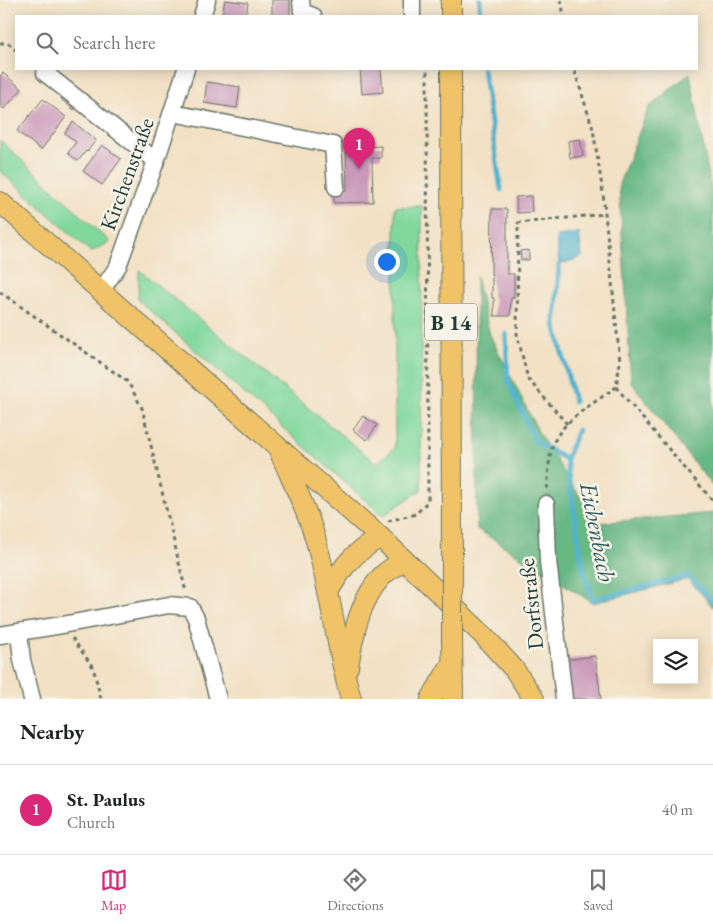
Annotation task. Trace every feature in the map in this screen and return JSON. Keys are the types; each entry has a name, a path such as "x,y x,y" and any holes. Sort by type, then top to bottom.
{"main road":[{"path":"451,0 451,15"},
{"name":"B 14","path":"448,74 453,699"},
{"path":"0,202 380,537 483,635 514,669 534,699"},
{"path":"276,444 312,528 351,699"},
{"path":"328,592 341,569 361,549 380,537"},
{"path":"346,679 354,632 366,598 383,575 404,560"},
{"path":"432,699 452,663"}],"street":[{"path":"202,15 207,0"},
{"path":"301,0 302,12 310,15"},
{"path":"412,0 412,15"},
{"name":"Kirchenstraße","path":"101,291 118,266 173,113 186,70"},
{"path":"46,73 156,161"},
{"path":"173,113 333,145 336,187"},
{"name":"Dorfstraße","path":"546,504 548,561 564,699"},
{"path":"0,635 168,605 190,607 196,618 218,699"},
{"path":"19,633 22,660 32,699"}],"path":[{"path":"561,0 564,15"},
{"path":"0,43 8,43 15,49"},
{"path":"380,537 388,521 416,514 428,501 427,70"},
{"path":"546,504 554,443 567,424 616,387 620,362 620,342 593,129 574,70"},
{"path":"567,424 528,379 517,334 518,223 605,214"},
{"path":"0,292 128,382 142,408 190,607"},
{"path":"616,387 713,501"},
{"path":"62,625 93,667 101,699"}],"green space":[{"path":"690,73 713,199 713,487 631,382 619,184 649,107"},
{"path":"0,140 110,242 91,252 0,171"},
{"path":"422,206 421,490 383,516 138,300 139,270 376,463 395,448 395,207"},
{"path":"476,277 490,335 540,435 597,523 713,513 713,607 688,579 593,603 477,529"}],"water":[{"path":"579,233 582,257 559,265 556,236"}],"building":[{"path":"225,0 248,3 246,15 222,15"},
{"path":"272,0 290,0 290,15 272,15"},
{"path":"360,70 381,70 383,92 362,94"},
{"path":"3,73 22,89 4,109 0,106 0,76"},
{"path":"207,82 240,87 237,108 204,103"},
{"path":"66,92 79,103 74,110 61,99"},
{"path":"43,99 66,117 41,150 17,131"},
{"path":"73,122 96,140 78,161 68,153 76,142 65,133"},
{"path":"580,139 583,156 570,158 568,141"},
{"path":"102,145 121,159 102,185 83,171"},
{"path":"381,146 381,158 372,158 373,202 334,203 334,190 347,190 346,148"},
{"path":"531,196 532,212 517,213 516,197"},
{"path":"492,209 507,209 507,274 514,274 514,298 511,298 510,316 494,316 491,274"},
{"path":"529,250 529,260 521,260 520,251"},
{"path":"363,416 377,425 367,440 353,430"},
{"path":"595,656 601,699 569,699 564,660"}],"waterway":[{"path":"480,0 480,15"},
{"path":"483,70 501,190"},
{"name":"Eichenbach","path":"559,265 555,324 574,401"},
{"path":"506,334 508,381 535,441 566,459"},
{"name":"Eichenbach","path":"578,430 566,459 583,569 593,600 688,576 713,602"}],"place":[{"name":"St. Paulus","path":"359,169"}]}
